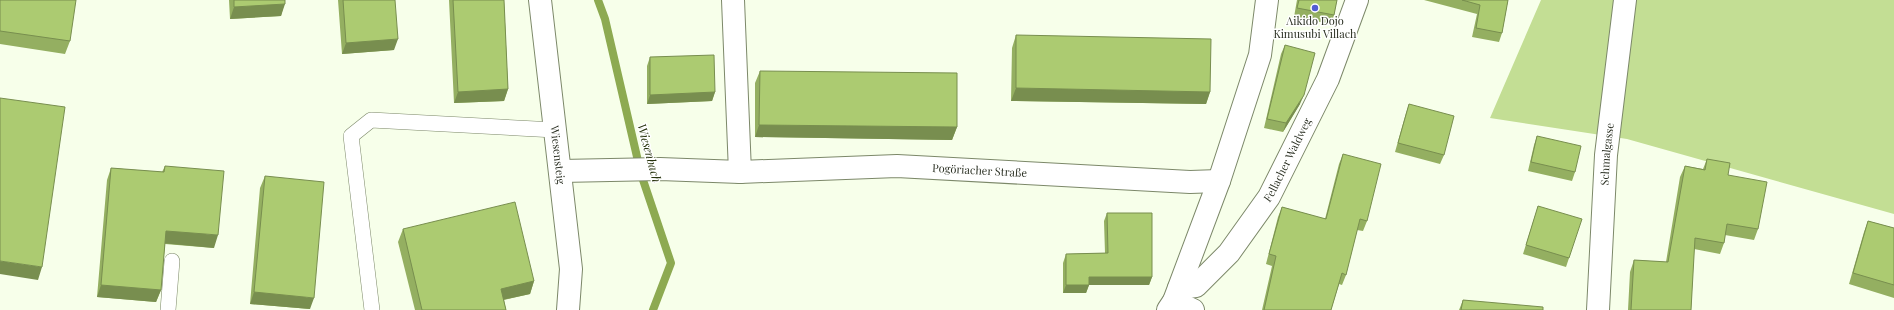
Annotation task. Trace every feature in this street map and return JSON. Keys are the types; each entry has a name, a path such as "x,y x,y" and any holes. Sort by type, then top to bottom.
{"street":[{"name":"Wiesensteig","path":"540,0 561,171 571,269 568,310"},
{"path":"733,0 740,172"},
{"path":"1178,302 1260,55 1267,0"},
{"name":"Fellacher Waldweg","path":"1178,302 1229,253 1269,197 1328,79 1357,0"},
{"name":"Schmalgasse","path":"1598,310 1606,155 1625,0"},
{"name":"Pogöriacher Straße","path":"561,171 660,169 740,172 897,166 1190,182 1219,181"}],"lane":[{"path":"372,310 351,136 371,120 555,130"},
{"path":"168,310 172,261"}],"green space":[{"path":"1541,0 1894,0 1894,214 1627,139 1490,118"}],"building":[{"path":"0,0 76,0 70,41 0,31"},
{"path":"234,0 285,0 285,4 234,7"},
{"path":"343,0 395,0 398,39 346,43"},
{"path":"453,0 504,0 508,89 458,92"},
{"path":"1299,0 1337,0 1334,15 1297,8"},
{"path":"1462,0 1508,0 1502,33 1476,28 1480,5"},
{"path":"1016,35 1211,39 1210,92 1016,88"},
{"path":"1285,45 1315,53 1304,95 1286,123 1267,119"},
{"path":"714,55 715,92 650,95 650,57"},
{"path":"760,71 957,73 957,127 759,125"},
{"path":"0,98 65,107 42,267 0,261"},
{"path":"1409,104 1454,116 1444,155 1398,143"},
{"path":"1537,136 1581,146 1575,172 1531,162"},
{"path":"1343,154 1381,164 1367,221 1360,219 1346,275 1342,273 1331,310 1264,310 1276,256 1269,254 1282,207 1326,219"},
{"path":"1707,159 1730,163 1728,175 1767,182 1758,229 1727,224 1724,243 1695,238 1691,310 1631,310 1634,260 1668,262 1685,166 1705,170"},
{"path":"165,166 224,171 218,235 166,231 161,290 101,285 111,168 164,172"},
{"path":"265,176 324,182 314,298 254,292"},
{"path":"515,202 534,281 501,289 506,310 422,310 403,229"},
{"path":"1538,206 1582,219 1569,258 1526,245"},
{"path":"1107,213 1152,213 1152,277 1089,277 1089,285 1066,285 1066,254 1108,253"},
{"path":"1868,221 1894,228 1894,285 1853,273"},
{"path":"1463,300 1543,307 1543,310 1461,310"}],"waterway":[{"name":"Wiesenbach","path":"598,0 605,19 641,174 671,263 653,310"}],"place":[{"name":"Aikido Dojo Kimusubi Villach","path":"1315,8"}]}
